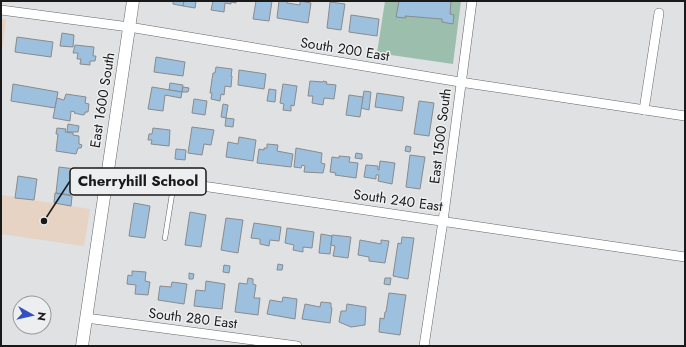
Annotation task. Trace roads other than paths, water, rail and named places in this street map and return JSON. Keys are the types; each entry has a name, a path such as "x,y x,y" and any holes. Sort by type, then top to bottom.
{"street":[{"name":"East 1600 South","path":"82,346 132,1"},
{"name":"East 1500 South","path":"424,346 443,221 460,82 472,1"},
{"name":"South 200 East","path":"1,10 129,27 460,82 685,116"},
{"path":"644,110 659,13"},
{"name":"South 240 East","path":"107,172 685,257"},
{"name":"South 280 East","path":"86,318 297,346"}],"lane":[{"path":"165,238 174,182"}],"place":[{"name":"Cherryhill School","path":"44,221"}]}
